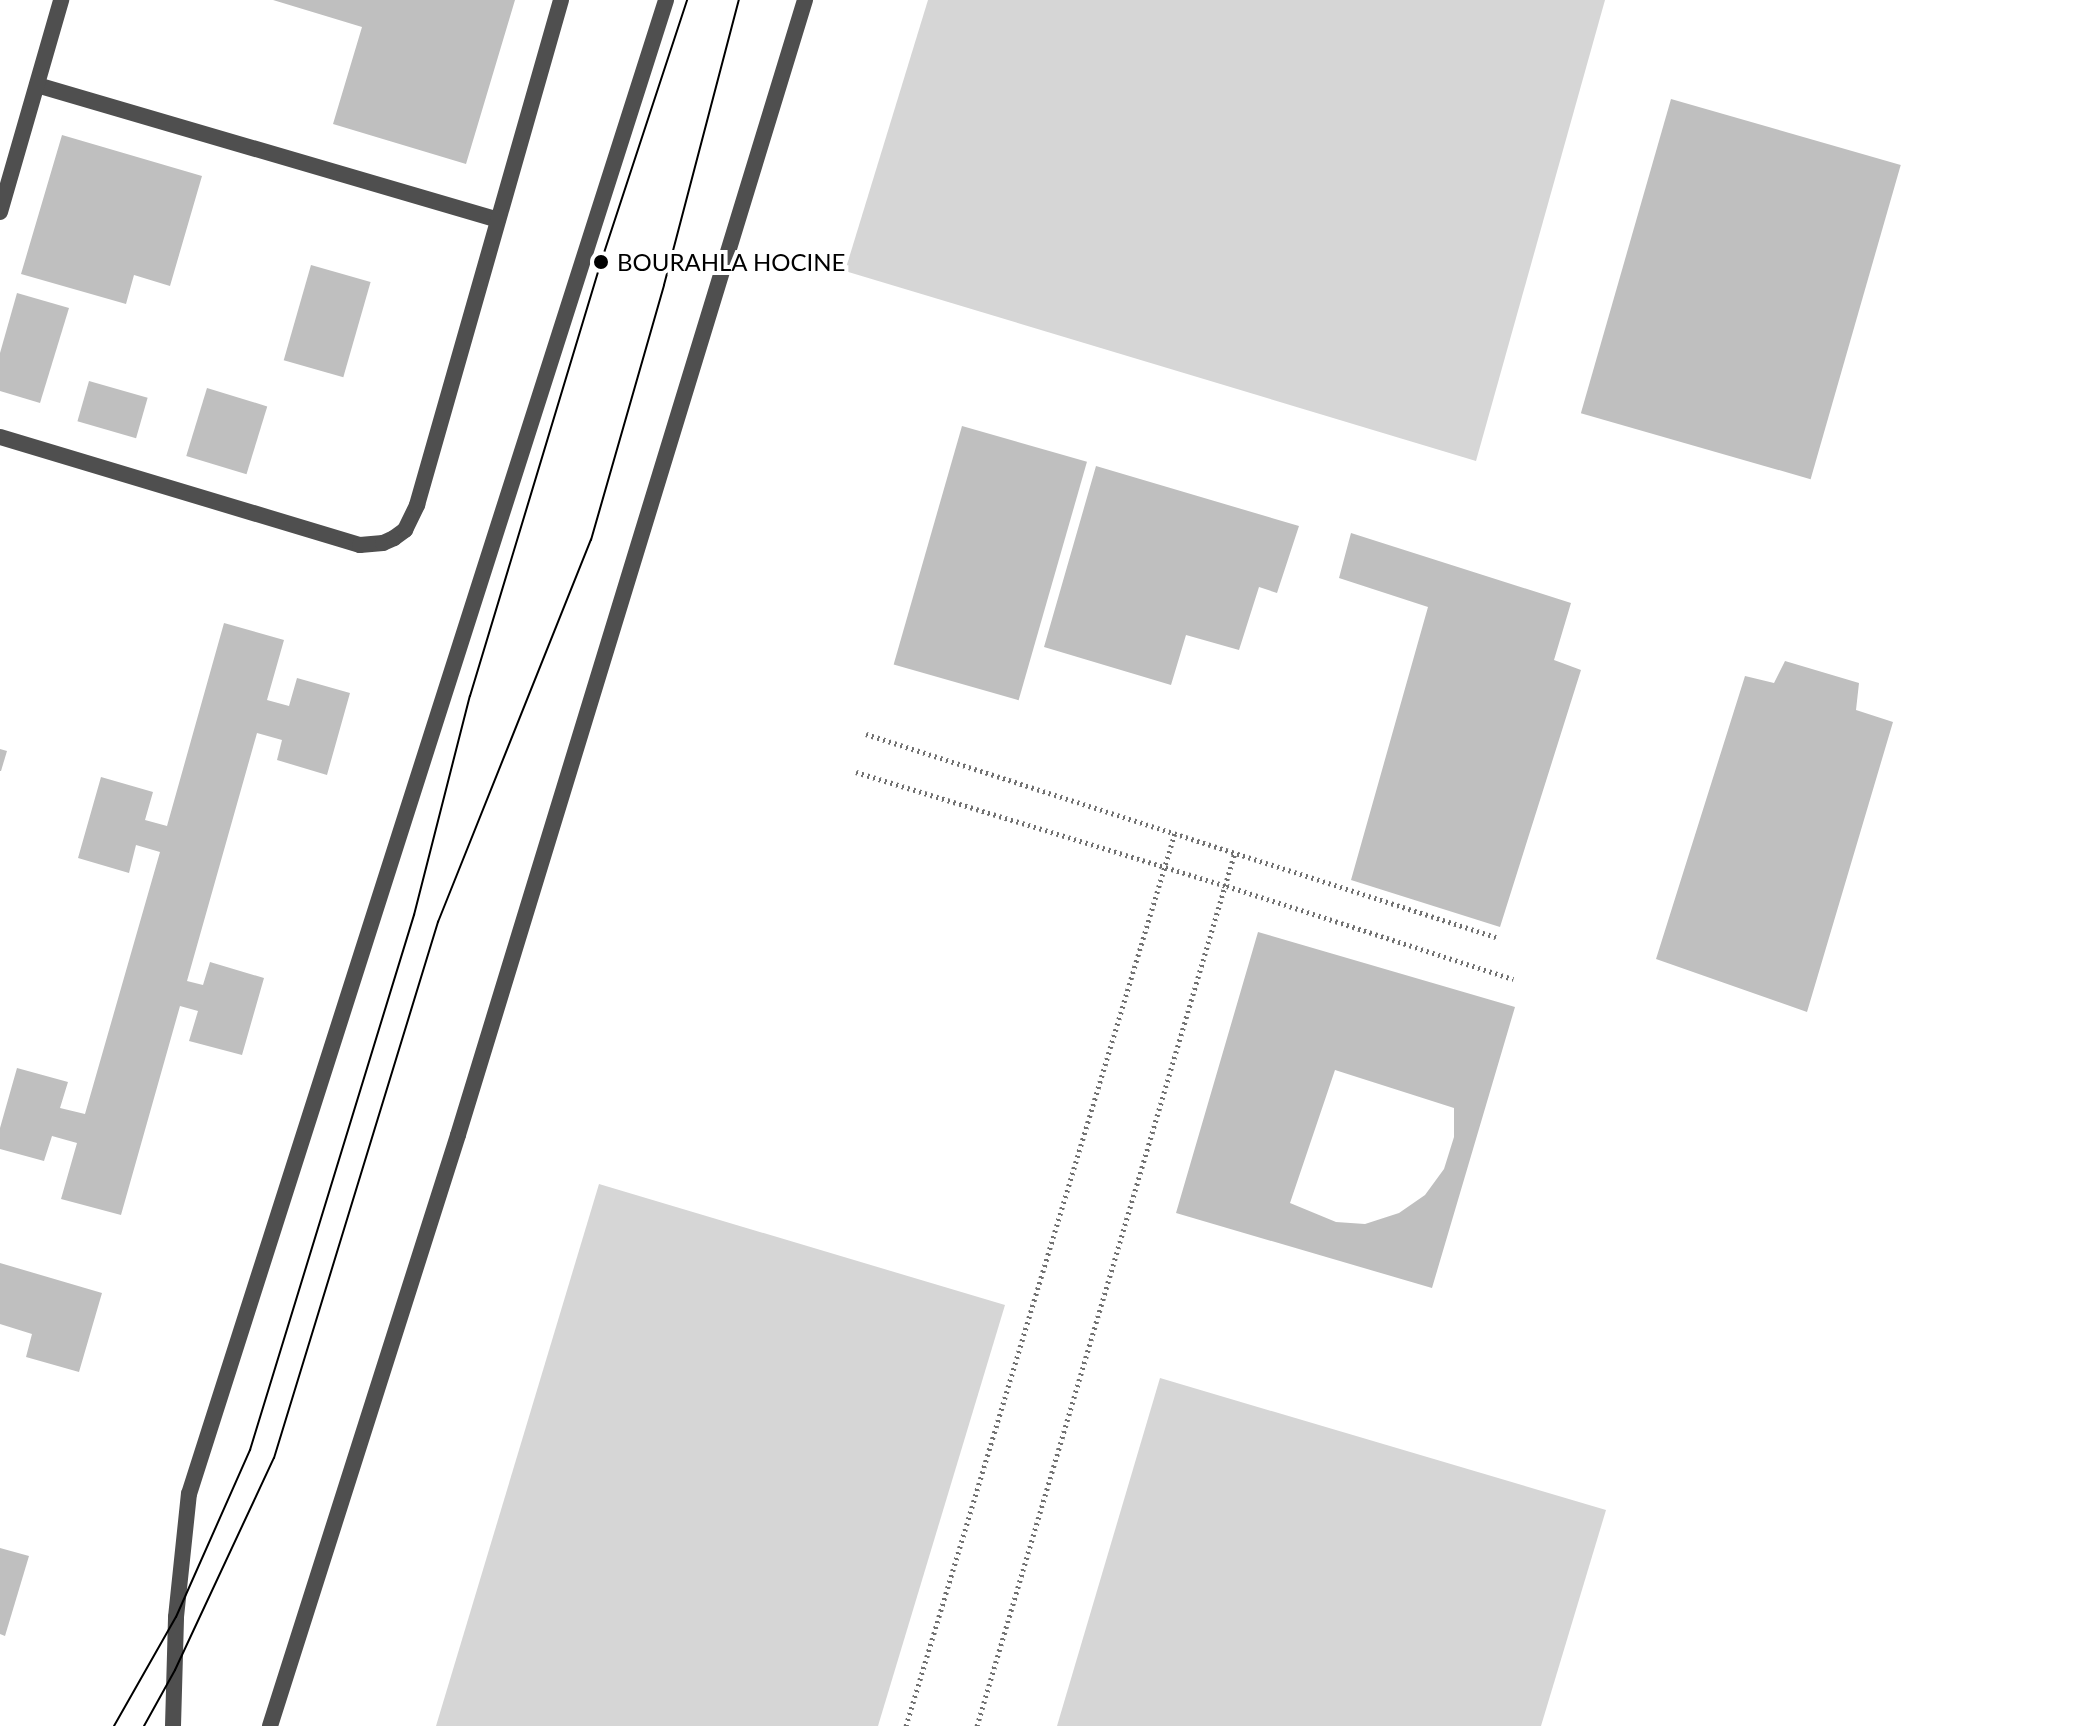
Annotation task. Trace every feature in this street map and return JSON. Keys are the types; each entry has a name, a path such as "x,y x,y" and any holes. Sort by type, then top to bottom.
{"street":[{"path":"0,212 61,0"},
{"path":"0,437 360,545 383,543 405,530 413,518 561,0"},
{"path":"173,1726 176,1617 189,1494 666,0"},
{"path":"270,1726 458,1135 805,0"},
{"path":"37,85 498,220"}],"path":[{"path":"866,734 1496,937"},
{"path":"856,772 1227,886 1513,979"},
{"path":"906,1726 1175,833"},
{"path":"977,1726 1235,852"}],"shaded area":[{"path":"928,0 1605,0 1476,461 845,271"},
{"path":"599,1184 1005,1305 878,1726 436,1726"},
{"path":"1160,1378 1606,1510 1541,1726 1057,1726"}],"building":[{"path":"273,0 515,0 466,164 333,124 362,27"},
{"path":"1671,99 1901,165 1811,479 1581,413"},
{"path":"62,135 202,176 170,286 134,275 126,304 21,274"},
{"path":"311,265 371,282 343,377 284,360"},
{"path":"17,293 69,308 40,403 0,391 0,353"},
{"path":"89,381 148,398 136,438 77,421"},
{"path":"207,388 267,406 246,474 186,456"},
{"path":"962,426 1087,462 1019,700 894,664"},
{"path":"1096,466 1299,526 1277,593 1259,587 1239,650 1186,635 1171,685 1044,647"},
{"path":"1351,533 1571,603 1554,660 1581,670 1500,927 1351,880 1428,607 1339,578"},
{"path":"224,623 284,640 267,700 289,706 297,678 350,693 327,775 277,760 282,740 257,733 187,981 203,985 210,962 264,978 242,1055 189,1041 198,1011 180,1006 121,1215 61,1199 77,1143 52,1136 44,1161 0,1149 0,1128 17,1068 68,1082 60,1108 85,1114 160,852 136,845 129,873 78,858 101,777 153,792 145,820 167,826"},
{"path":"1785,661 1859,683 1856,710 1893,722 1807,1012 1656,959 1745,676 1774,683"},
{"path":"0,749 7,751 1,771 0,771"},
{"path":"1258,932 1515,1007 1432,1288 1176,1213","holes":["1335,1070 1454,1108 1454,1137 1444,1169 1425,1195 1399,1213 1365,1224 1336,1222 1290,1203"]},
{"path":"0,1263 102,1293 79,1372 26,1357 32,1334 0,1324"},
{"path":"0,1548 29,1556 5,1636 0,1634"}],"tram line":[{"path":"114,1726 176,1617 250,1450 414,915 470,696 601,262 687,0"},
{"path":"144,1726 175,1670 274,1458 438,922 591,540 664,285 739,0"}],"place":[{"name":"BOURAHLA HOCINE","path":"601,262"}]}
